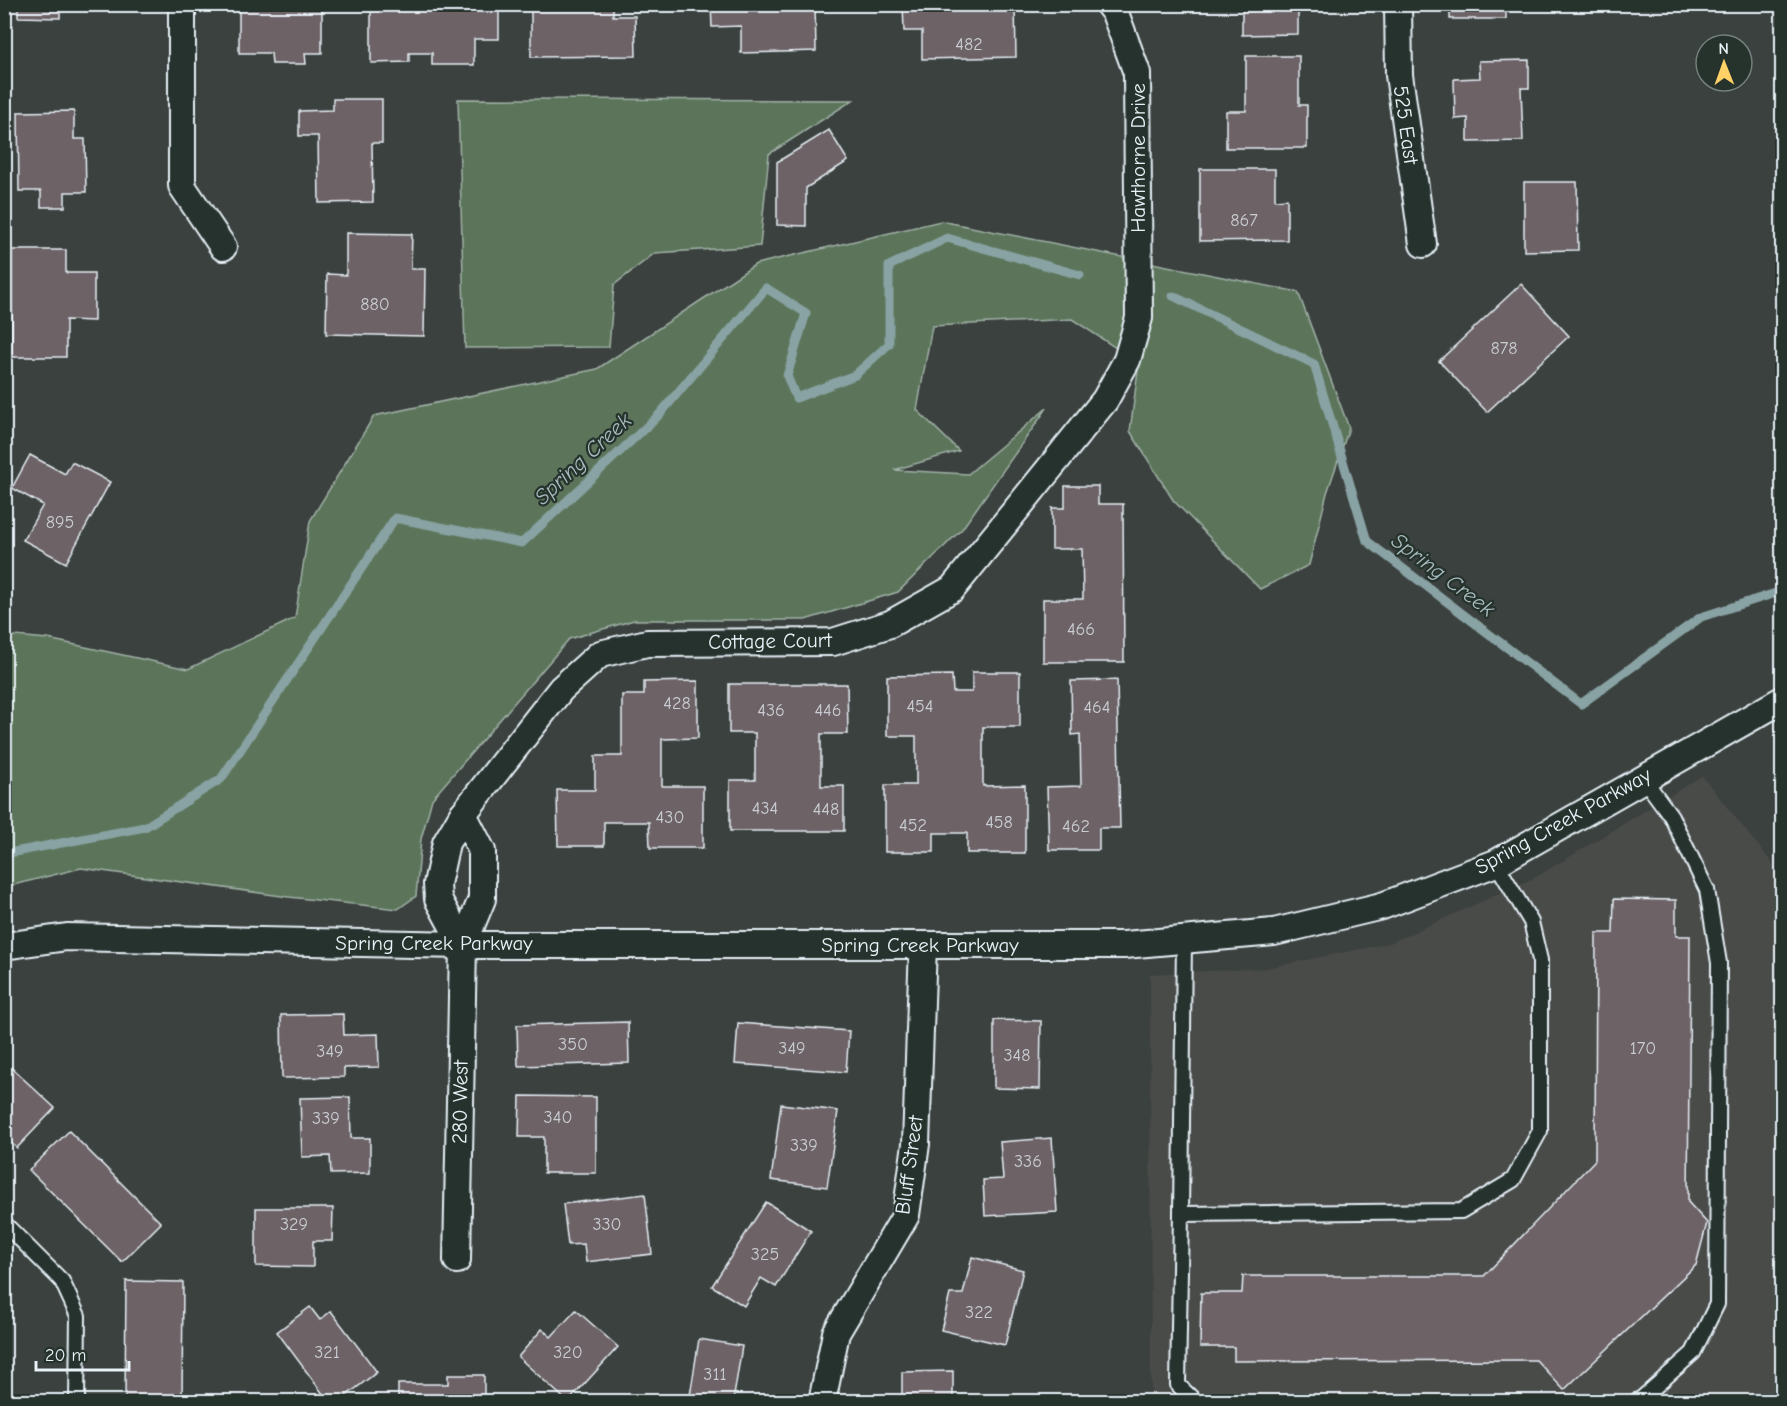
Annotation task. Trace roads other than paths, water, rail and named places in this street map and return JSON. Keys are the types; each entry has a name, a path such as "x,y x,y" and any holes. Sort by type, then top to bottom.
{"street":[{"path":"182,4 182,186 223,247"},
{"name":"Hawthorne Drive","path":"1108,4 1115,13 1137,73 1139,318"},
{"name":"525 East","path":"1398,4 1399,75 1423,244"},
{"name":"Cottage Court","path":"464,945 438,899 437,884 446,843 463,814 561,689 600,654 647,643 833,642 890,624 952,589 1105,400 1127,360 1139,318"},
{"name":"Spring Creek Parkway","path":"4,946 68,937 464,945 1124,945 1274,932 1371,909 1496,863 1782,700"},
{"path":"463,814 482,851 482,899 464,945"},
{"name":"280 West","path":"457,1260 464,945"},
{"name":"Bluff Street","path":"822,1401 836,1333 906,1215 916,1144 923,945"}],"lane":[{"path":"1634,1401 1641,1399 1693,1353 1717,1304 1719,963 1707,890 1671,816 1643,778"},
{"path":"1181,1214 1461,1211 1513,1180 1540,1131 1540,960 1531,922 1496,863"},
{"path":"1185,940 1178,1385 1196,1401"},
{"path":"4,1223 62,1281 78,1316 77,1401"}],"waterway":[{"name":"Spring Creek","path":"4,854 145,827 221,779 395,518 522,543 659,415 766,288 806,313 787,376 796,398 855,375 889,344 889,266 947,238 1080,275"},
{"name":"Spring Creek","path":"1173,296 1314,364 1367,541 1581,704 1701,617 1782,591"}]}
